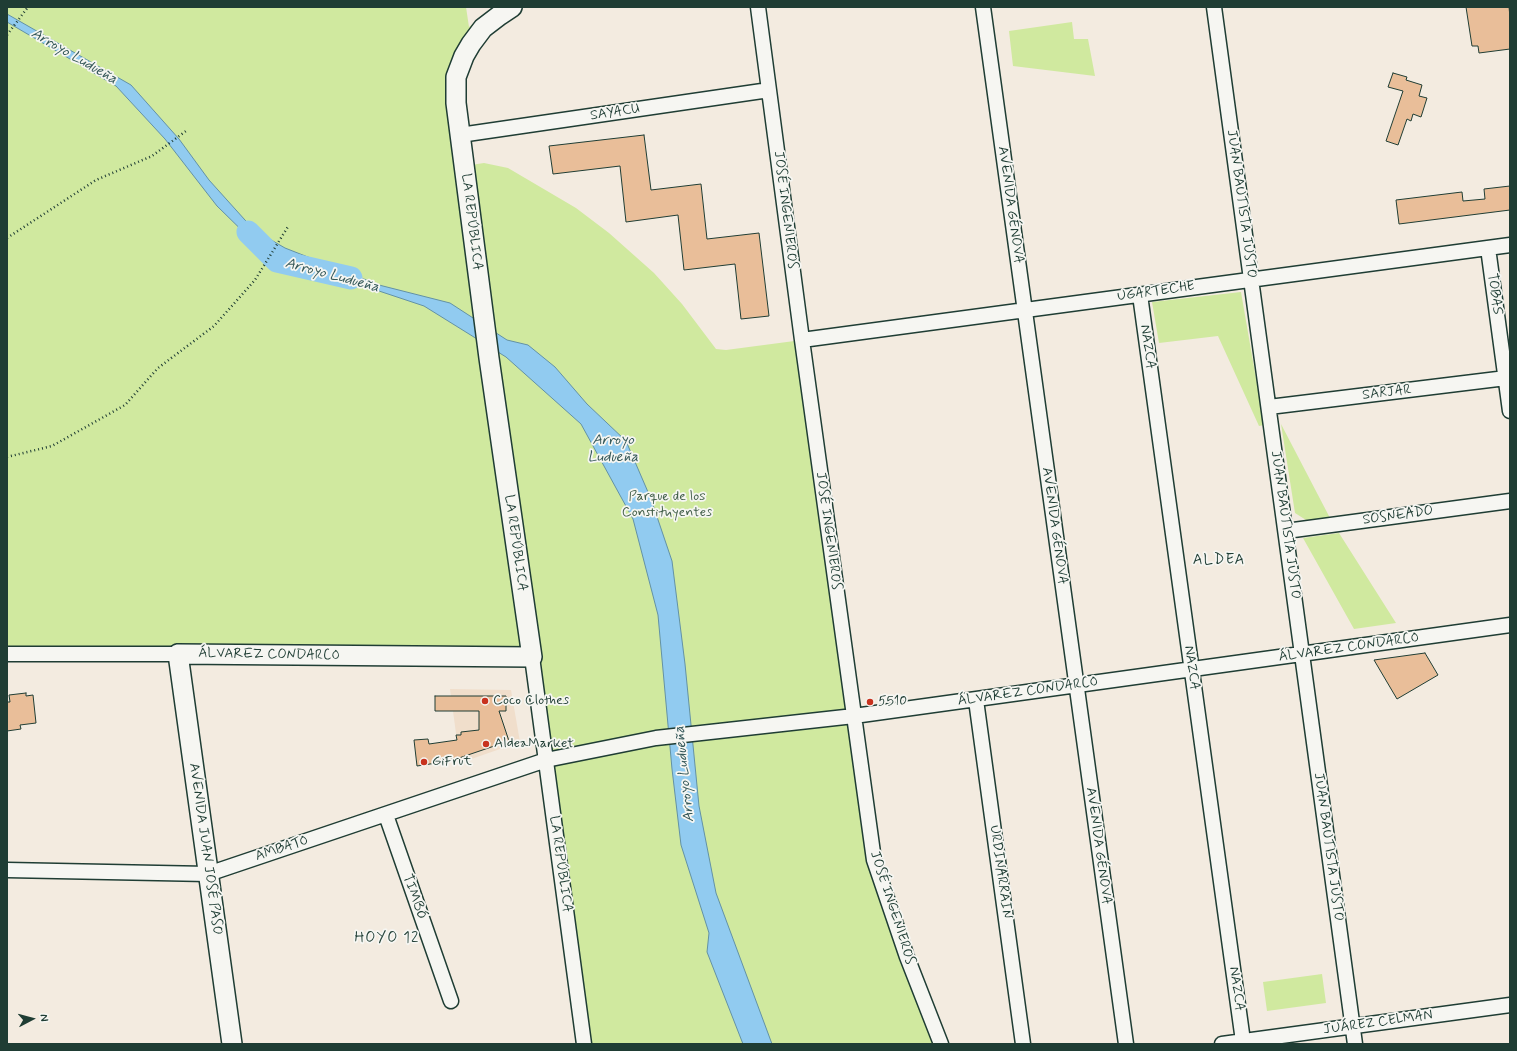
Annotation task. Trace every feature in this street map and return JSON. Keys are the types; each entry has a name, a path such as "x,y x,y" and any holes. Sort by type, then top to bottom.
{"main road":[{"name":"LA REPÚBLICA","path":"512,7 483,28 470,44 456,77 456,103 489,358 532,657"},
{"name":"ÁLVAREZ CONDARCO","path":"178,654 532,657"},
{"name":"AVENIDA JUAN JOSÉ PASO","path":"178,654 232,1044"}],"street":[{"name":"JOSÉ INGENIEROS","path":"758,7 802,340 874,860 907,957 941,1044"},
{"name":"AVENIDA GÉNOVA","path":"983,7 1126,1044"},
{"name":"JUAN BAUTISTA JUSTO","path":"1214,7 1355,1044"},
{"name":"SAYACU","path":"460,135 769,90"},
{"name":"UGARTECHE","path":"802,340 1510,245"},
{"name":"TOBAS","path":"1488,248 1510,411"},
{"name":"NAZCA","path":"1140,295 1243,1041"},
{"name":"SARJAR","path":"1269,407 1506,378"},
{"name":"SOSNEADO","path":"1286,531 1510,501"},
{"name":"ÁLVAREZ CONDARCO","path":"546,760 656,738 854,716 976,700 1510,625"},
{"name":"ÁLVAREZ CONDARCO","path":"7,654 178,654"},
{"name":"LA REPÚBLICA","path":"532,657 584,1044"},
{"name":"URDINARRAIN","path":"976,700 1024,1044"},
{"name":"AMBATO","path":"7,870 208,874 546,760"},
{"name":"TIMBÓ","path":"386,815 451,1001"},
{"name":"JUÁREZ CELMAN","path":"1222,1044 1510,1005"}],"path":[{"path":"8,34 28,7"},
{"path":"7,238 96,180 152,156 186,131"},
{"path":"7,457 52,446 125,406 158,368 214,326 255,280 289,225"}],"shaded area":[{"path":"450,689 511,690 520,742 460,763"}],"green space":[{"name":"Parque de los Constituyentes","path":"7,7 466,7 469,27 493,7 512,7 464,56 464,166 484,163 508,168 576,208 609,233 654,273 682,304 716,349 726,350 802,340 874,860 941,1044 584,1044 532,657 7,654"},
{"path":"1072,22 1074,39 1088,39 1095,76 1013,66 1009,31"},
{"path":"1241,292 1264,425 1259,426 1218,336 1159,343 1152,302"},
{"path":"1281,424 1330,518 1306,520 1295,513"},
{"path":"1339,533 1396,623 1354,629 1303,538"},
{"path":"1322,974 1326,1003 1267,1011 1263,982"}],"water":[{"name":"Arroyo Ludueña","path":"7,14 131,85 179,139 209,180 254,230 285,248 379,285 450,303 507,340 528,345 555,367 587,404 626,441 651,499 672,561 685,664 699,806 716,893 772,1044 743,1044 707,952 709,933 681,845 672,769 658,615 633,519 581,424 506,357 424,306 265,253 217,206 165,139 116,86 7,22"}],"building":[{"path":"1466,7 1509,7 1510,49 1479,53 1478,46 1472,46"},
{"path":"1393,73 1407,77 1406,80 1422,85 1419,96 1427,98 1421,117 1413,114 1411,121 1407,119 1398,145 1386,141 1403,91 1388,87"},
{"path":"644,135 651,190 701,184 707,239 759,233 769,316 741,319 735,264 684,270 678,215 626,222 620,166 553,174 549,146"},
{"path":"1510,186 1510,210 1399,224 1396,200 1462,192 1463,201 1485,199 1484,189"},
{"path":"1425,653 1438,675 1397,699 1374,660"},
{"path":"26,693 26,696 33,695 36,723 20,725 21,729 7,731 7,702 10,702 9,695"},
{"path":"435,696 506,696 506,711 499,711 509,741 459,758 417,766 414,740 428,739 429,744 457,740 456,735 461,735 461,732 479,730 479,711 435,711"}],"waterway":[{"name":"Arroyo Ludueña","path":"248,232 277,261 351,278"}],"place":[{"name":"Coco Clothes","path":"485,701"},
{"name":"5510","path":"870,702"},
{"name":"AldeaMarket","path":"486,744"},
{"name":"GiFrut","path":"424,762"}],"district":[{"name":"ALDEA","path":"1219,561"},
{"name":"HOYO 12","path":"387,939"}]}
